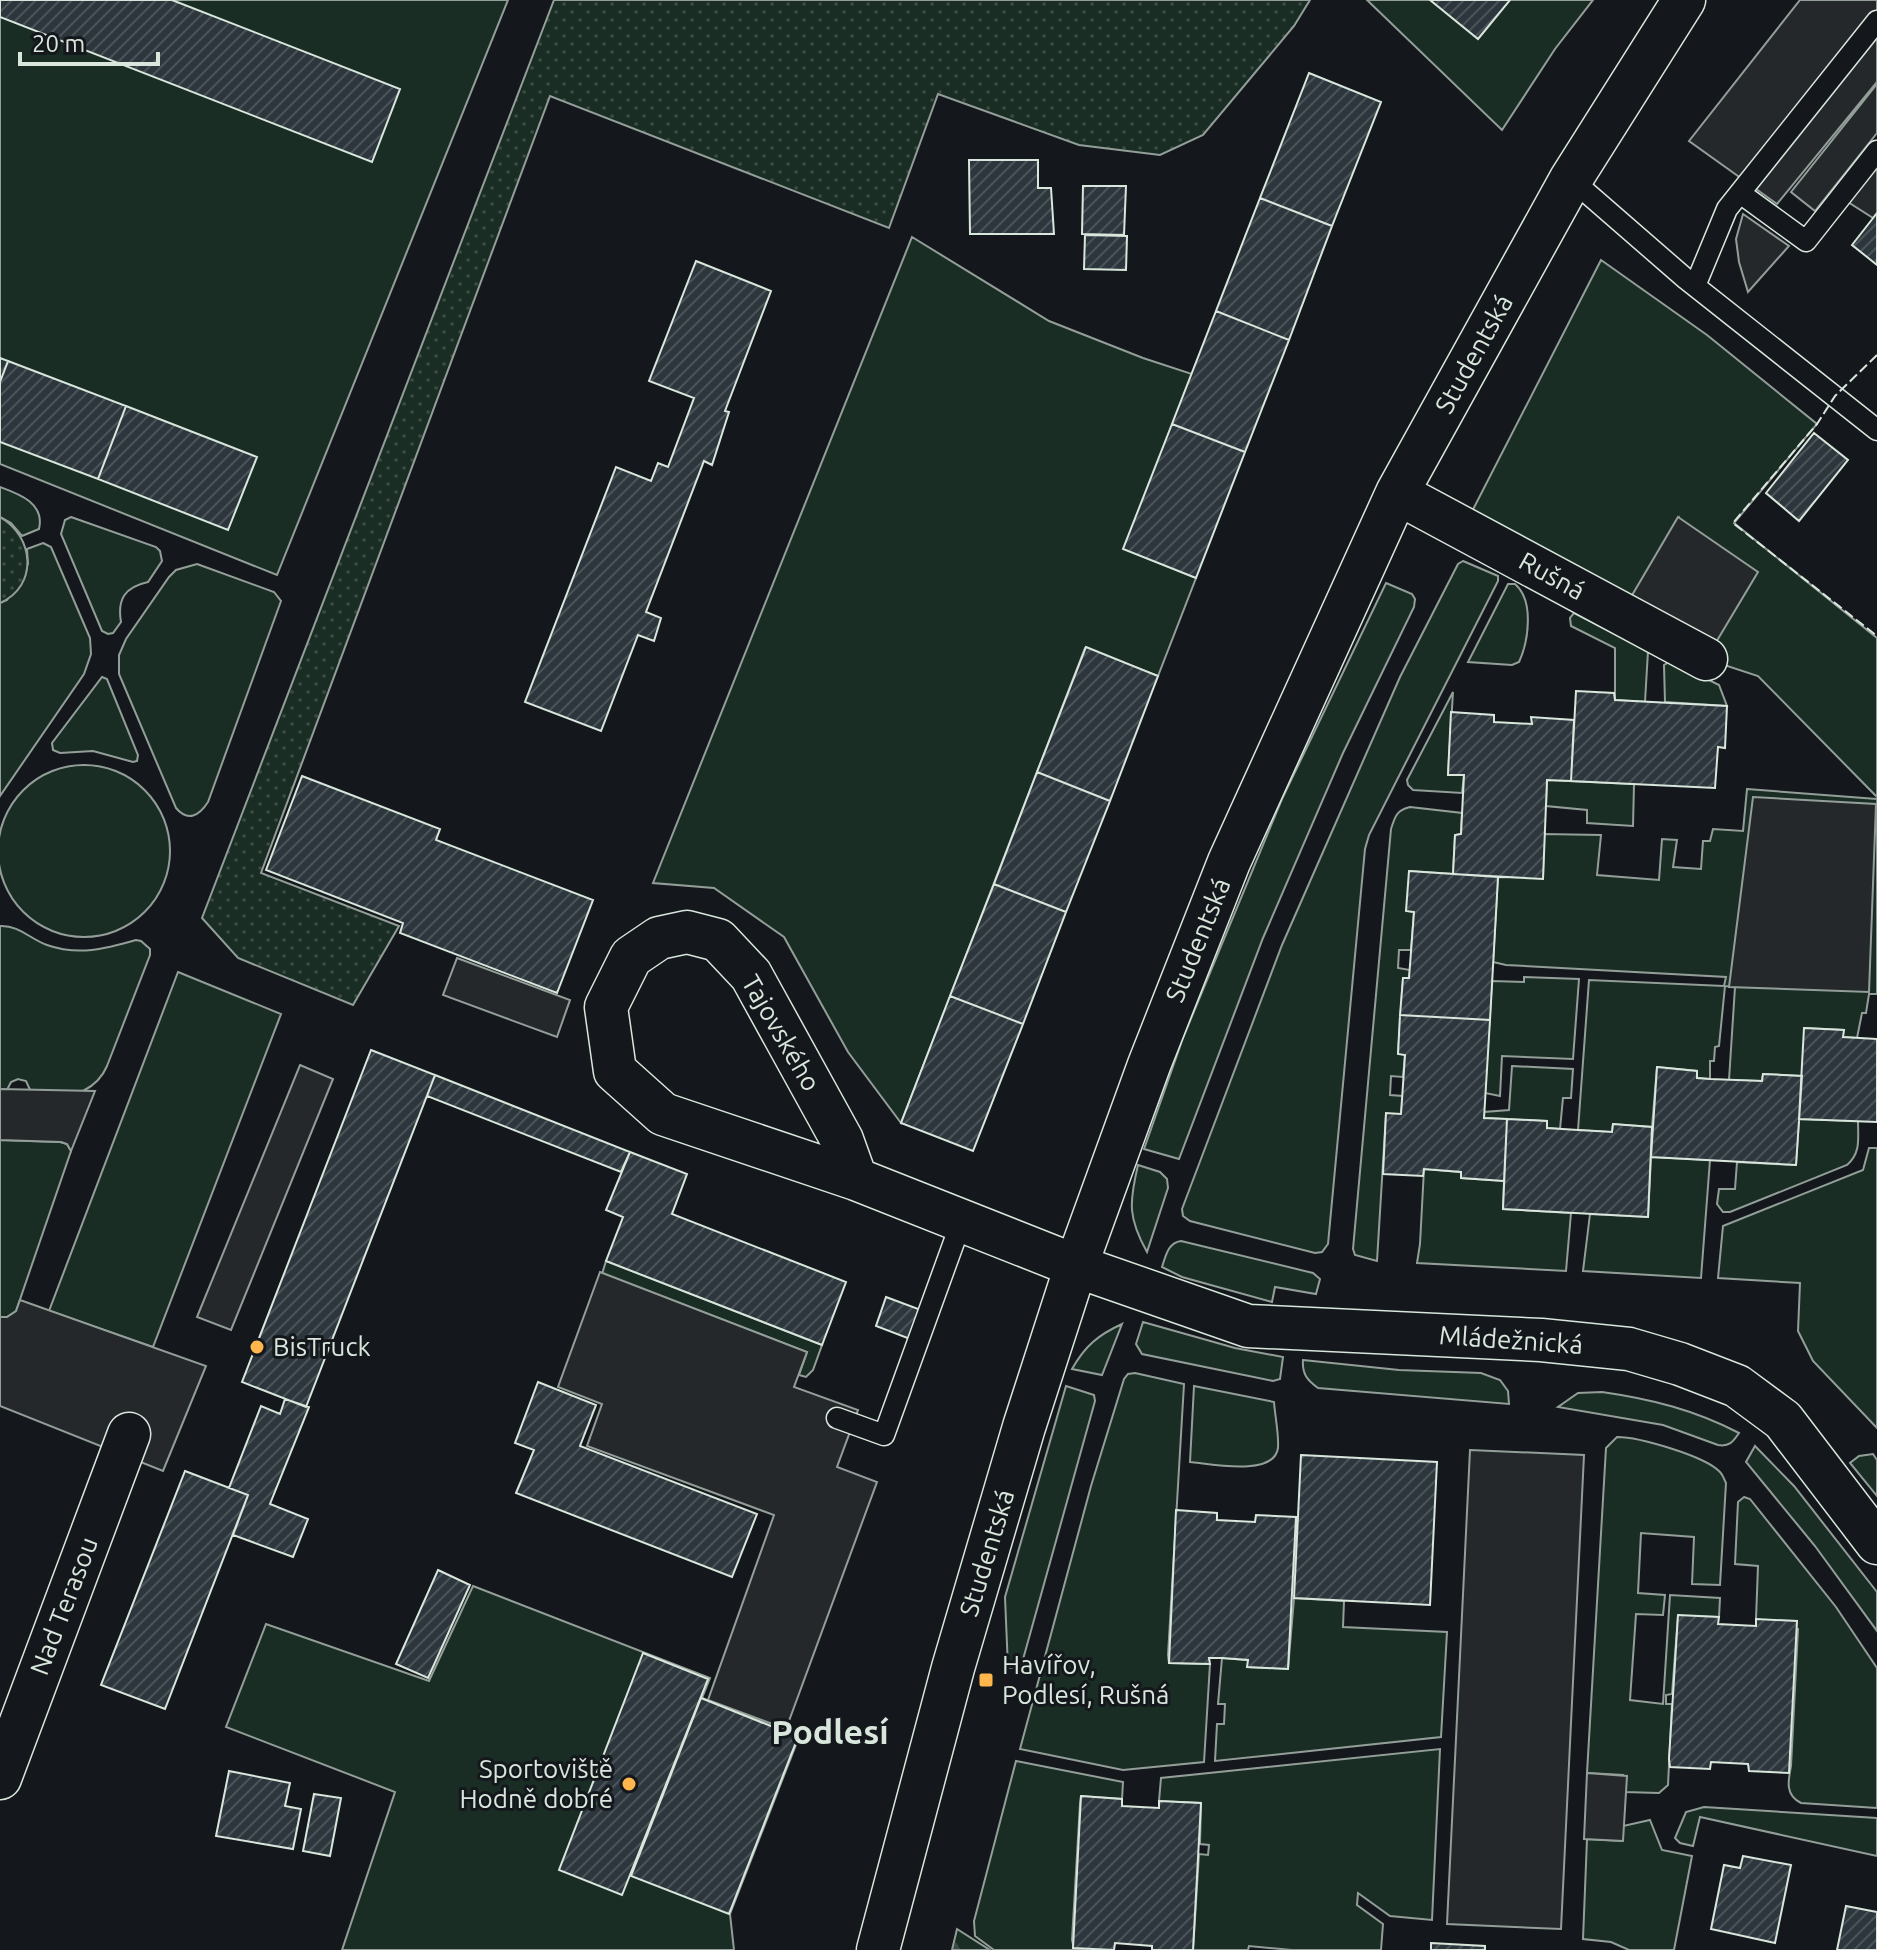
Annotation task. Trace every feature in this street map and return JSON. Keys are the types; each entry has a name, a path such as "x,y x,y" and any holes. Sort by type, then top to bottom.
{"street":[{"name":"Studentská","path":"878,1950 953,1668 1024,1427 1076,1266 1149,1065 1229,862 1397,493 1571,179 1684,0"},
{"name":"Rušná","path":"1397,493 1706,659"},
{"name":"Tajovského","path":"856,1179 842,1140 751,975 718,940 687,932 659,938 631,957 606,1007 615,1071 663,1114 856,1179 1076,1266"},
{"name":"Mládežnická","path":"1076,1266 1248,1326 1541,1340 1629,1349 1680,1364 1737,1386 1783,1420 1877,1543"},
{"name":"Nad Terasou","path":"0,1778 129,1434"}],"lane":[{"path":"1695,286 1736,206 1877,21"},
{"path":"1736,206 1806,241 1877,151"},
{"path":"1571,179 1695,286 1877,430"},
{"path":"837,1418 884,1435 962,1220"}],"green space":[{"path":"0,0 508,0 277,575 0,464"},
{"path":"554,0 1310,0 1294,26 1203,135 1160,155 1079,145 938,94 889,228 550,96 261,873 399,926 353,1005 238,958 202,918"},
{"path":"1367,0 1593,0 1555,49 1502,130"},
{"path":"912,237 1049,321 1192,374 1124,549 1196,578 1158,676 1085,648 901,1123 848,1052 784,937 714,888 653,883"},
{"path":"1601,260 1707,335 1817,424 1734,523 1877,638 1877,797 1758,676 1706,659 1679,518 1621,614 1464,527"},
{"path":"0,487 34,506 40,520 39,529 22,536 11,523 0,517"},
{"path":"0,517 20,536 27,561 21,585 0,603"},
{"path":"71,517 160,551 162,561 148,582 124,595 120,607 121,622 113,633 102,631 61,534 65,520"},
{"path":"43,543 51,547 90,638 91,654 84,674 0,796 0,603 7,600 28,564 27,549"},
{"path":"1463,561 1498,576 1498,581 1369,835 1365,849 1328,1244 1322,1252 1315,1253 1190,1221 1183,1216 1182,1209 1282,945 1400,677 1458,564"},
{"path":"197,564 274,592 281,601 208,802 197,814 189,816 176,808 119,674 119,655 126,639 169,577 176,570"},
{"path":"1386,583 1412,594 1414,607 1343,753 1263,938 1179,1159 1144,1149 1183,1038 1282,799"},
{"path":"1508,584 1515,584 1521,591 1527,610 1527,632 1519,662 1512,665 1468,662"},
{"path":"1574,613 1648,651 1645,702 1615,700 1615,648 1571,626 1570,618"},
{"path":"1671,661 1719,685 1727,706 1665,702 1664,665"},
{"path":"102,677 107,679 138,755 137,761 93,751 60,753 53,750 52,743"},
{"path":"1453,692 1448,774 1464,775 1462,793 1413,790 1407,780"},
{"path":"84,765 117,772 145,790 163,818 170,851 163,884 145,912 117,930 84,937 51,930 23,912 5,884 -2,851 5,818 23,790 51,772"},
{"path":"1547,780 1634,784 1633,826 1587,823 1587,810 1546,806"},
{"path":"1747,789 1877,799 1877,994 1869,994 1857,1038 1843,1037 1843,1030 1805,1028 1802,1076 1763,1074 1762,1081 1729,1080 1735,987 1725,986 1719,1046 1715,1047 1714,1061 1710,1061 1710,1079 1697,1078 1697,1071 1657,1067 1652,1127 1613,1124 1612,1132 1578,1130 1589,980 1724,986 1726,977 1493,962 1498,877 1543,878 1544,834 1601,835 1597,875 1659,880 1662,839 1677,840 1673,867 1701,869 1703,841 1710,841 1713,829 1743,831"},
{"path":"1410,807 1462,813 1461,834 1455,835 1453,874 1410,871 1407,911 1414,912 1411,950 1399,950 1398,968 1410,970 1409,978 1403,978 1398,1053 1405,1055 1403,1077 1391,1076 1390,1095 1403,1096 1401,1114 1386,1114 1377,1261 1355,1255 1353,1249 1391,829 1397,814"},
{"path":"0,926 13,928 47,945 70,950 102,948 136,940 150,949 105,1070 98,1081 83,1091 31,1092 26,1081 18,1079 11,1082 6,1092 0,1091"},
{"path":"178,972 281,1014 153,1347 49,1311"},
{"path":"1524,977 1579,979 1573,1059 1502,1056 1500,1096 1485,1093 1492,981 1524,982"},
{"path":"1512,1066 1573,1069 1571,1098 1563,1098 1560,1129 1547,1128 1547,1121 1484,1118 1484,1112 1509,1110"},
{"path":"1799,1119 1858,1121 1855,1156 1847,1165 1730,1212 1723,1212 1717,1204 1719,1189 1735,1189 1737,1162 1796,1165"},
{"path":"0,1140 60,1142 67,1144 71,1151 16,1311 7,1317 0,1317"},
{"path":"1869,1148 1877,1148 1877,1428 1813,1361 1798,1331 1800,1283 1718,1278 1723,1226 1863,1170"},
{"path":"1651,1157 1710,1160 1701,1278 1583,1271 1590,1214 1648,1217"},
{"path":"1138,1165 1160,1172 1167,1179 1168,1188 1147,1252 1133,1220 1133,1190"},
{"path":"1424,1169 1461,1172 1462,1178 1504,1181 1503,1209 1571,1213 1566,1271 1417,1263"},
{"path":"1181,1241 1313,1273 1320,1279 1316,1294 1275,1287 1272,1302 1182,1277 1162,1267 1170,1247"},
{"path":"606,1261 822,1345 813,1370 806,1377 799,1375 807,1352 602,1274"},
{"path":"1143,1322 1235,1348 1283,1357 1280,1379 1273,1381 1142,1354 1136,1344"},
{"path":"1122,1324 1102,1375 1072,1369 1093,1342"},
{"path":"1303,1360 1399,1370 1481,1373 1500,1380 1508,1391 1509,1404 1318,1388 1306,1376"},
{"path":"1128,1374 1184,1384 1168,1655 1169,1663 1210,1664 1204,1762 1123,1770 1020,1749 1091,1486 1124,1379"},
{"path":"1066,1386 1094,1395 1095,1401 1022,1663 1008,1668 1005,1597"},
{"path":"1194,1386 1274,1402 1278,1448 1274,1457 1266,1463 1240,1467 1190,1462"},
{"path":"1602,1392 1672,1406 1739,1433 1730,1443 1718,1445 1663,1425 1558,1407 1578,1393"},
{"path":"1617,1437 1687,1454 1712,1466 1726,1483 1720,1585 1692,1584 1694,1537 1641,1533 1638,1593 1665,1595 1663,1615 1636,1614 1630,1700 1663,1704 1670,1595 1720,1598 1719,1617 1678,1616 1672,1694 1666,1695 1666,1704 1672,1704 1668,1785 1659,1793 1624,1792 1623,1775 1587,1773 1606,1448"},
{"path":"1755,1446 1794,1486 1877,1592 1877,1631 1815,1546 1746,1462"},
{"path":"1873,1454 1877,1460 1877,1496 1850,1463 1859,1456"},
{"path":"1744,1497 1750,1499 1836,1607 1877,1668 1877,1808 1801,1803 1790,1792 1798,1629 1756,1619 1758,1566 1735,1564 1738,1502"},
{"path":"473,1586 710,1678 702,1698 799,1737 730,1914 734,1950 342,1950 395,1792 226,1727 266,1624 429,1681"},
{"path":"1294,1598 1344,1601 1343,1627 1447,1632 1441,1737 1215,1761 1217,1724 1224,1724 1225,1704 1218,1704 1222,1658 1248,1660 1248,1667 1288,1669"},
{"path":"1440,1749 1432,1920 1390,1916 1358,1893 1357,1905 1383,1924 1381,1950 1292,1950 1249,1946 1248,1950 1193,1950 1199,1854 1208,1855 1209,1845 1200,1844 1201,1803 1159,1801 1161,1778"},
{"path":"1016,1761 1123,1782 1122,1799 1081,1796 1080,1804 1072,1940 1074,1948 1108,1950 994,1950 975,1936 974,1921"},
{"path":"1704,1807 1877,1818 1877,1856 1700,1817 1693,1846 1680,1843 1675,1838 1686,1812"},
{"path":"1650,1820 1662,1850 1692,1856 1674,1950 1629,1950 1611,1942 1583,1939 1587,1839 1622,1841 1623,1826"},
{"path":"957,1929 990,1950 952,1950"}],"shaded area":[{"path":"1800,0 1877,0 1877,82 1777,204 1689,141"},
{"path":"1877,84 1877,133 1815,211 1791,192"},
{"path":"1877,166 1877,213 1873,218 1848,202"},
{"path":"1743,214 1789,246 1748,292 1736,239"},
{"path":"1678,517 1758,572 1706,659 1621,614"},
{"path":"1753,797 1876,804 1869,992 1729,987"},
{"path":"457,958 570,1000 557,1037 443,995"},
{"path":"300,1065 333,1079 231,1330 197,1317"},
{"path":"0,1089 95,1091 71,1151 67,1144 61,1142 0,1140"},
{"path":"600,1272 807,1352 794,1387 858,1410 837,1467 877,1482 786,1729 708,1700 774,1515 587,1446 602,1404 558,1387"},
{"path":"20,1300 206,1366 163,1471 0,1406 0,1317 7,1317 16,1311"},
{"path":"1470,1450 1584,1455 1561,1929 1447,1924"},
{"path":"1587,1773 1627,1776 1623,1841 1584,1839"}],"building":[{"path":"0,0 172,0 400,89 372,162 0,17"},
{"path":"1430,0 1510,0 1478,39"},
{"path":"1309,73 1381,102 1332,226 1260,198"},
{"path":"969,160 1038,160 1038,188 1051,188 1054,234 970,234"},
{"path":"1083,186 1126,186 1124,235 1082,234"},
{"path":"1260,198 1332,226 1289,340 1216,311"},
{"path":"1877,213 1877,265 1852,245"},
{"path":"1085,235 1127,236 1126,270 1084,269"},
{"path":"696,261 771,291 725,411 729,412 712,465 704,461 646,612 661,618 654,641 638,635 601,731 525,702 616,467 651,481 658,463 668,467 694,398 649,381"},
{"path":"1216,311 1289,340 1245,452 1172,424"},
{"path":"0,358 8,361 0,382"},
{"path":"8,361 126,406 98,479 0,442 0,382"},
{"path":"126,406 257,457 228,530 98,479"},
{"path":"1172,424 1245,452 1196,578 1123,549"},
{"path":"1814,433 1848,460 1799,521 1766,493"},
{"path":"1086,647 1158,676 1110,801 1037,772"},
{"path":"1576,691 1614,693 1615,700 1727,706 1725,748 1718,747 1715,788 1571,781"},
{"path":"1451,712 1494,715 1494,722 1532,724 1531,717 1574,720 1571,781 1547,780 1543,879 1453,874 1455,835 1461,834 1464,775 1448,775"},
{"path":"1037,772 1110,801 1066,912 994,884"},
{"path":"302,776 440,829 436,840 593,900 557,993 400,933 403,923 266,870"},
{"path":"1409,871 1498,877 1490,1020 1400,1015 1403,978 1409,978 1414,912 1406,911"},
{"path":"994,884 1066,912 1023,1024 950,996"},
{"path":"950,996 1023,1024 973,1151 901,1123"},
{"path":"1400,1015 1490,1020 1484,1118 1507,1119 1504,1181 1461,1178 1461,1172 1424,1169 1423,1176 1383,1174 1386,1113 1401,1114 1405,1055 1398,1054"},
{"path":"1804,1028 1844,1030 1843,1037 1877,1039 1877,1122 1799,1119"},
{"path":"371,1050 435,1075 306,1407 242,1382"},
{"path":"1657,1067 1697,1071 1697,1078 1710,1079 1762,1081 1763,1074 1802,1076 1796,1165 1651,1157"},
{"path":"435,1075 630,1152 621,1172 427,1096"},
{"path":"1507,1119 1547,1121 1547,1128 1612,1132 1613,1124 1652,1127 1648,1217 1503,1209"},
{"path":"630,1152 687,1174 672,1214 846,1282 822,1345 606,1261 623,1217 606,1210"},
{"path":"886,1297 921,1310 910,1339 876,1326"},
{"path":"538,1382 596,1405 580,1446 757,1514 732,1577 516,1493 534,1450 515,1443"},
{"path":"285,1399 309,1407 270,1504 308,1519 293,1557 233,1535 248,1495 229,1488 261,1406 280,1414"},
{"path":"1301,1455 1437,1462 1430,1605 1294,1598"},
{"path":"185,1471 248,1495 165,1709 101,1685"},
{"path":"1176,1510 1217,1513 1217,1520 1255,1522 1256,1515 1296,1517 1288,1669 1247,1667 1248,1660 1222,1658 1209,1658 1210,1664 1169,1663"},
{"path":"438,1570 470,1585 428,1678 396,1664"},
{"path":"1678,1615 1719,1617 1718,1624 1756,1626 1756,1619 1797,1621 1789,1773 1749,1771 1748,1764 1711,1762 1710,1769 1670,1767"},
{"name":"Sportoviště Hodně dobré","path":"643,1653 708,1679 622,1895 559,1870"},
{"path":"701,1698 798,1737 729,1914 631,1876"},
{"path":"229,1771 290,1783 285,1806 301,1809 293,1849 216,1836"},
{"path":"314,1794 341,1798 330,1856 303,1851"},
{"path":"1081,1796 1122,1799 1122,1806 1159,1808 1159,1801 1201,1803 1193,1950 1152,1950 1152,1946 1115,1943 1114,1950 1073,1948"},
{"path":"1743,1856 1791,1865 1775,1943 1711,1929 1724,1865 1740,1868"},
{"path":"1846,1906 1877,1912 1877,1950 1837,1950"},
{"path":"1431,1943 1485,1946 1485,1950 1431,1950"}],"fence":[{"path":"1877,355 1835,396 1817,424 1733,523 1877,636"}],"place":[{"name":"BisTruck","path":"257,1347"},
{"name":"Havířov, Podlesí, Rušná","path":"986,1680"},
{"name":"Sportoviště Hodně dobré","path":"629,1784"}],"district":[{"name":"Podlesí","path":"830,1732"}]}
